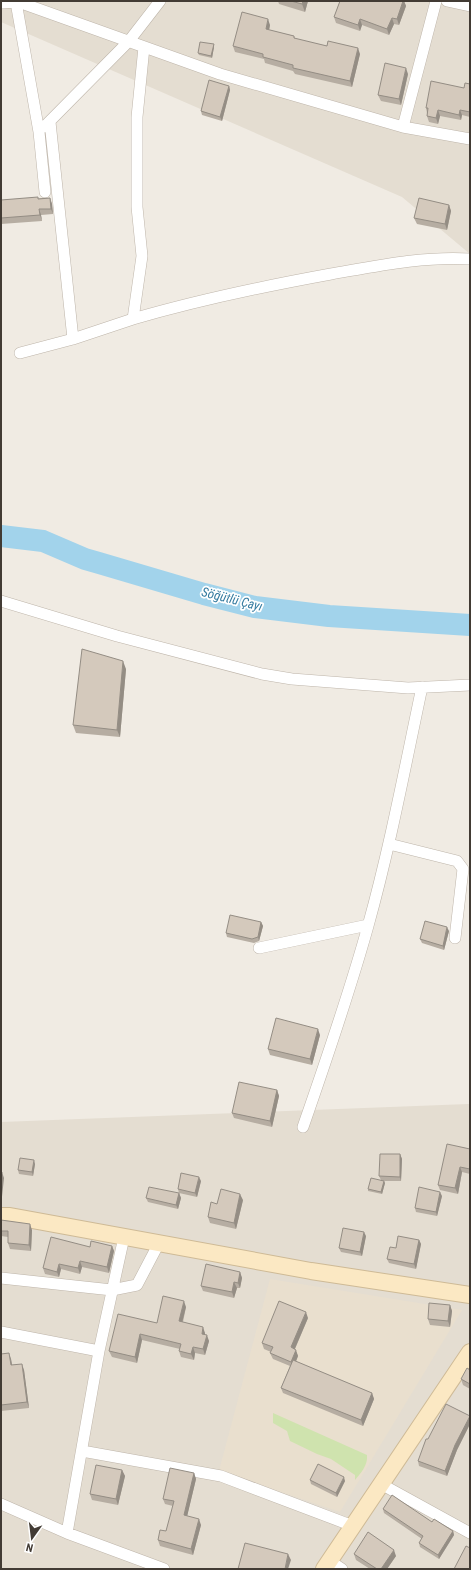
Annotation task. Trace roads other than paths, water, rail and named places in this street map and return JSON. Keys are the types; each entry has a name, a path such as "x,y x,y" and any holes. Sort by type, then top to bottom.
{"street":[{"path":"16,1 39,132 45,192"},
{"path":"1,3 16,1 220,74 404,127 470,139"},
{"path":"39,132 129,41 160,1"},
{"path":"404,127 436,1"},
{"path":"447,1 470,6"},
{"path":"133,319 142,256 137,207 137,117 144,47"},
{"path":"50,122 73,339"},
{"path":"20,353 73,339 169,308 283,283 357,270 446,258 470,259"},
{"path":"1,601 117,636 262,674 331,682 408,688 470,685"},
{"path":"303,1127 337,1028 368,925 389,844 422,687"},
{"path":"389,844 457,861 463,869 455,938"},
{"path":"259,948 368,925"},
{"path":"1,1216 10,1216 311,1271 470,1295"},
{"path":"67,1533 99,1351 124,1237"},
{"path":"1,1278 112,1290 137,1285 159,1243"},
{"path":"1,1332 99,1351"},
{"path":"332,1566 353,1526 470,1352"},
{"path":"82,1451 221,1476 353,1526"},
{"path":"381,1484 470,1533"},
{"path":"1,1504 67,1533 164,1569"}],"waterway":[{"name":"Söğütlü Çayı","path":"1,536 43,541 85,559 204,594 255,607 329,616 470,625"}]}
